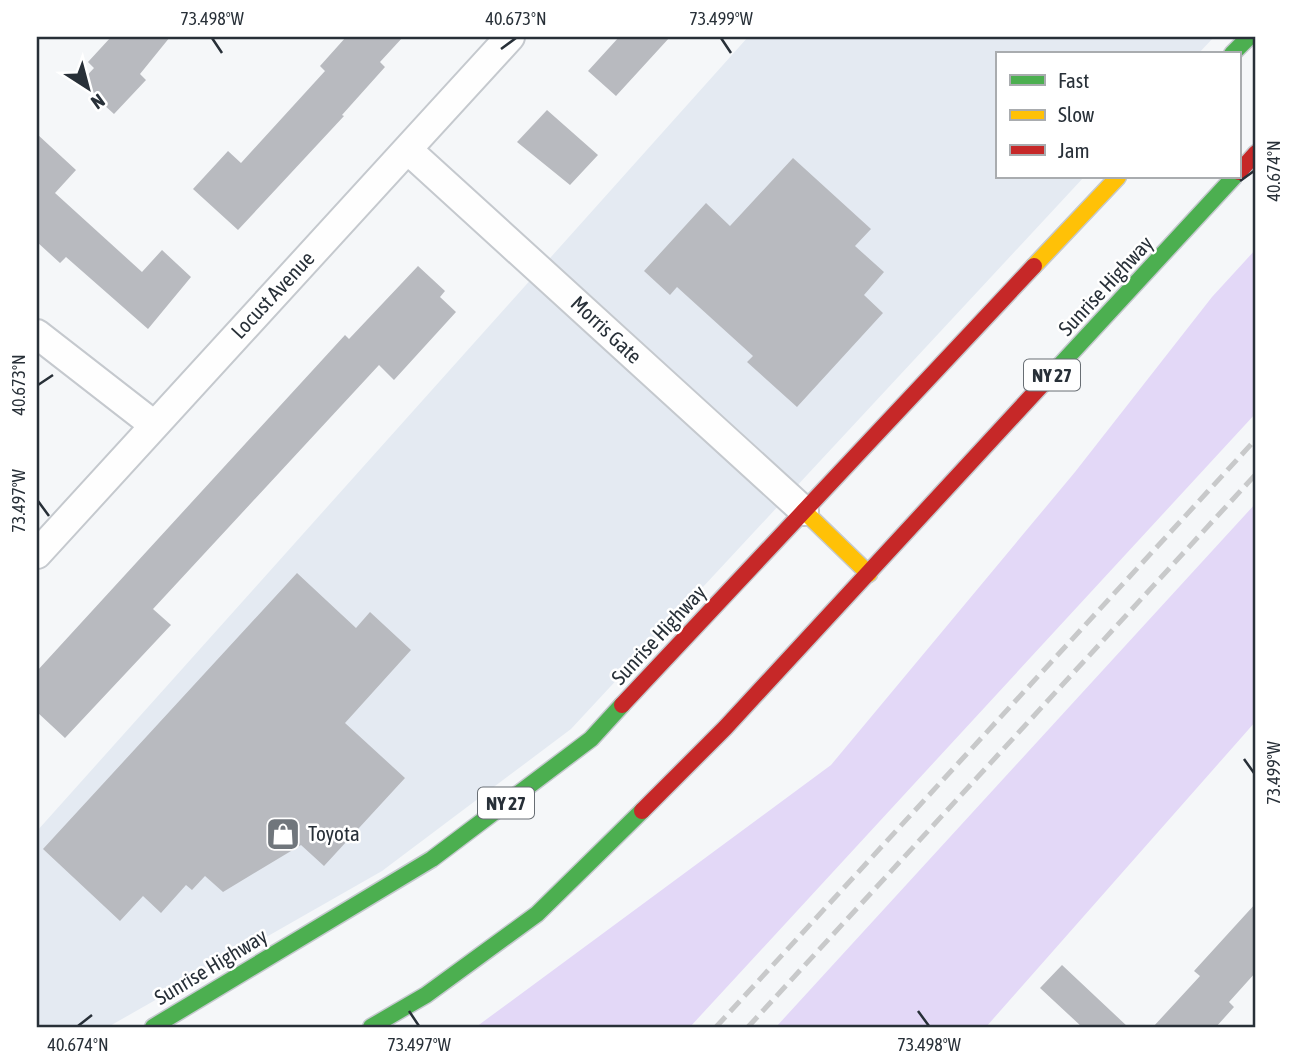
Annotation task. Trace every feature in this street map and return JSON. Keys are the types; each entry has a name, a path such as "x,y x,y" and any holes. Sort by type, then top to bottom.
{"highway":[{"path":"1234,52 1248,37"},
{"path":"1240,171 1256,153"},
{"name":"Sunrise Highway","path":"153,1027 432,859 590,739 1117,178"},
{"name":"Sunrise Highway","path":"371,1027 426,995 537,914 725,728 1233,178"},
{"path":"804,511 869,574"}],"street":[{"name":"Locust Avenue","path":"37,554 510,37"},
{"name":"Morris Gate","path":"408,150 804,511"},
{"path":"37,334 154,425"}],"shaded area":[{"path":"748,37 1214,37 1200,52 996,52 996,178 1083,178 571,729 382,871 108,1027 37,1027 37,831"},
{"path":"1256,249 1256,413 690,1027 476,1027 831,765 1075,472 1212,297"},
{"path":"1256,503 1256,721 986,1027 776,1027"}],"building":[{"path":"111,37 170,37 140,74 146,80 114,114 80,83 94,68 88,62"},
{"path":"346,37 403,37 380,62 385,67 342,115 344,116 238,230 193,189 228,151 241,163 325,71 320,66"},
{"path":"619,37 670,37 616,96 588,71"},
{"path":"547,110 598,155 570,185 517,142"},
{"path":"37,134 76,170 55,193 142,272 162,250 191,277 148,329 66,257 60,263 37,242"},
{"path":"793,158 871,229 855,246 884,272 864,295 883,313 797,407 747,362 753,356 677,287 670,295 644,271 706,203 730,226"},
{"path":"418,266 445,291 440,297 456,312 394,380 379,365 153,609 171,625 65,738 37,712 37,671 345,335 349,339"},
{"path":"297,573 356,628 370,612 411,650 345,723 405,778 324,866 301,845 223,892 205,876 192,890 186,885 161,913 143,896 120,921 43,849"},
{"path":"1256,903 1256,972 1229,1002 1234,1007 1216,1027 1153,1027 1200,976 1194,971"},
{"path":"1062,965 1128,1027 1082,1027 1040,988"}],"railway":[{"path":"716,1027 1256,439"},
{"path":"748,1027 1256,474"}],"traffic: fast":[{"path":"1234,52 1249,37"},
{"path":"1051,375 1233,178"},
{"path":"153,1027 432,859 591,739 622,705"},
{"path":"371,1027 426,995 537,914 642,811"}],"traffic: slow":[{"path":"1034,266 1117,178"},
{"path":"804,511 869,574"}],"traffic: jam":[{"path":"1240,171 1256,153"},
{"path":"622,705 1034,266"},
{"path":"642,811 725,728 1051,375"}],"place":[{"name":"Toyota","path":"283,834"}]}
